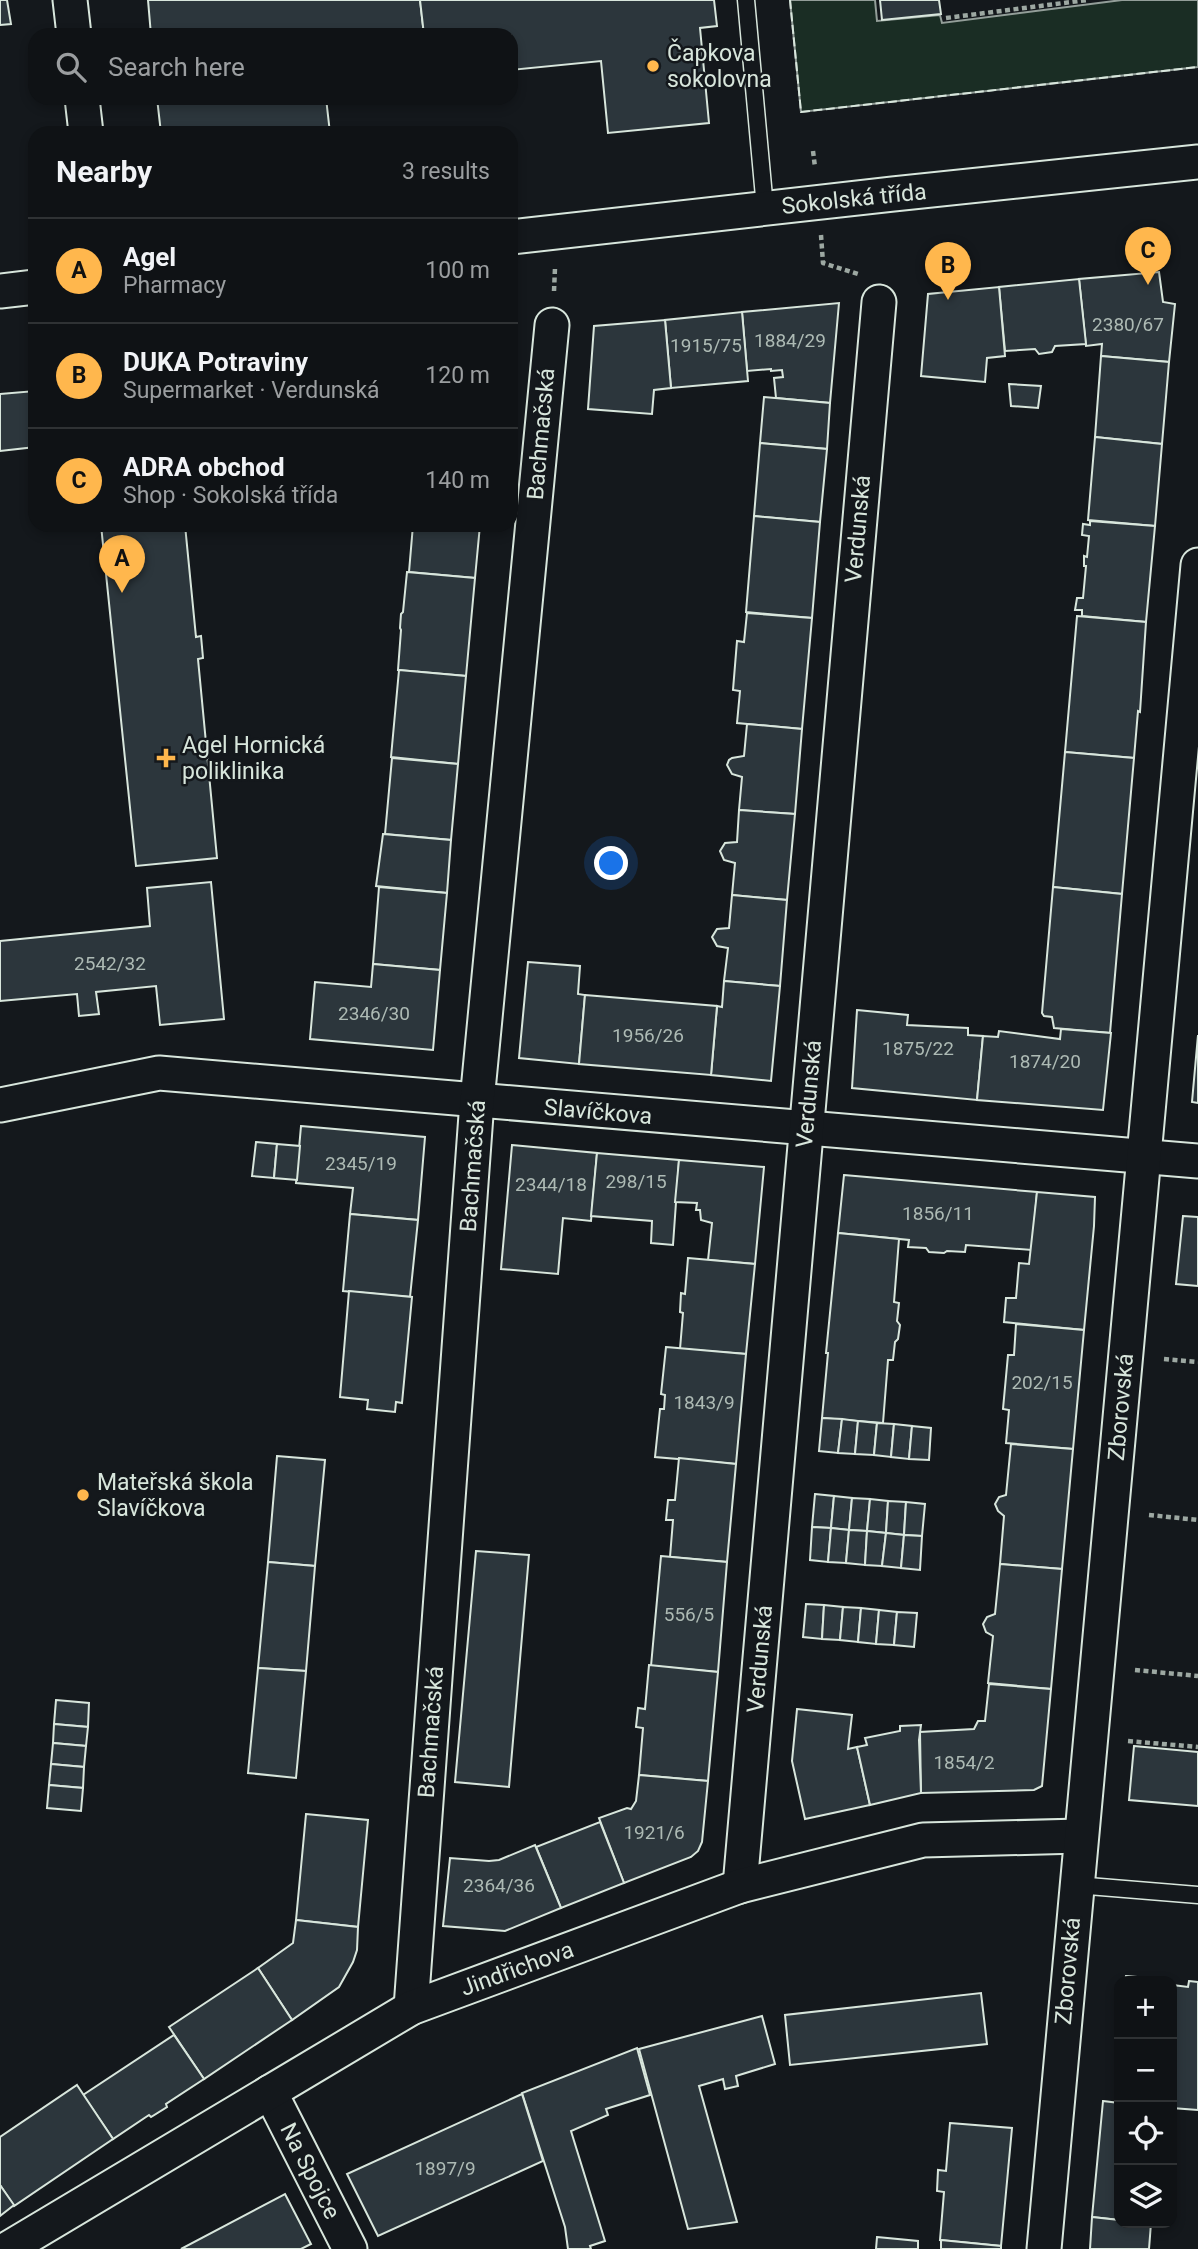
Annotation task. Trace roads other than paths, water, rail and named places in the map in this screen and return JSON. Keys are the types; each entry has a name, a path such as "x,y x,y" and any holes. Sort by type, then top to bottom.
{"street":[{"path":"70,0 73,28"},
{"path":"83,105 85,126"},
{"name":"Sokolská třída","path":"518,236 1198,162"},
{"path":"0,291 28,288"},
{"name":"Verdunská","path":"740,1886 879,302"},
{"name":"Bachmačská","path":"411,2008 477,1101 552,326"},
{"name":"Zborovská","path":"1044,2249 1198,565"},
{"name":"Slavíčkova","path":"0,1105 159,1073 1198,1161"},
{"name":"Jindřichova","path":"7,2249 411,2008 740,1886 923,1840 1080,1836"},
{"name":"Na Spojce","path":"270,2092 350,2249"}],"lane":[{"path":"746,0 765,208"},
{"path":"1076,1885 1198,1895"}],"place":[{"name":"Čapkova sokolovna","path":"653,66"},
{"name":"ADRA obchod","path":"1148,285"},
{"name":"DUKA Potraviny","path":"948,300"},
{"name":"Agel","path":"122,593"},
{"name":"Agel Hornická poliklinika","path":"166,758"},
{"name":"Mateřská škola Slavíčkova","path":"83,1495"}]}
